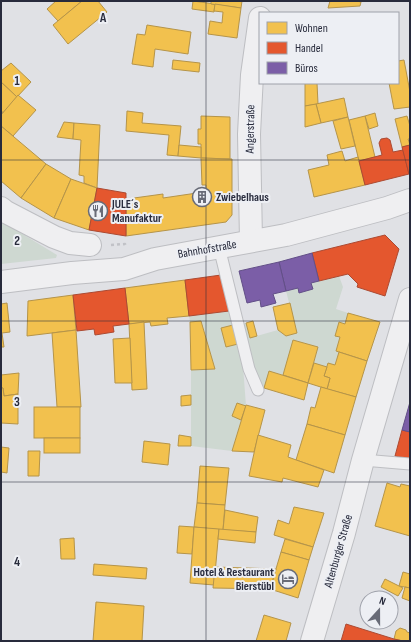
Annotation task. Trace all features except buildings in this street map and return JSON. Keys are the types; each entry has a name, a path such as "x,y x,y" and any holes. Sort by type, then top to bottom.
{"street":[{"path":"261,12 263,1"},
{"name":"Angerstraße","path":"251,241 249,134 252,75 259,25"},
{"name":"Bahnhofstraße","path":"1,282 124,269 156,259 286,235 388,208 410,200"},
{"path":"1,208 54,237 70,243 90,245"},
{"name":"Altenburger Straße","path":"312,641 410,299"}],"lane":[{"path":"219,247 249,369 258,390"},
{"path":"363,460 410,464"}],"shaded area":[{"path":"1,221 57,255 56,258 1,264"},
{"path":"339,276 343,287 336,309 348,313 345,324 339,322 335,335 340,337 336,351 339,352 335,365 328,363 327,367 314,363 318,347 293,340 283,375 269,371 264,388 255,371 243,323 246,323 250,338 278,330 286,336 297,333 286,291 298,288 299,293 313,289 311,283"},
{"path":"229,311 233,325 221,328 226,347 238,344 243,366 246,406 237,404 233,416 241,420 232,451 191,446 191,370 215,369 202,322 190,322 189,316"}],"place":[{"name":"Zwiebelhaus","path":"202,197"},
{"name":"JULE´s Manufaktur","path":"98,211"},
{"name":"Hotel & Restaurant Bierstübl","path":"288,579"}]}
